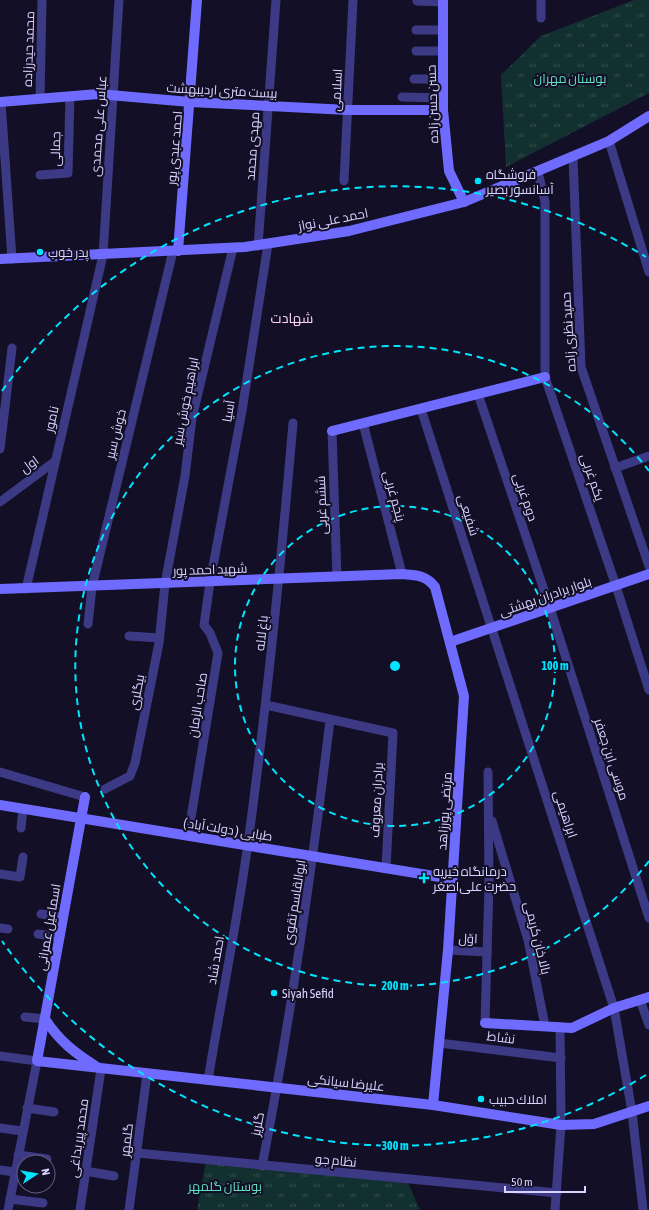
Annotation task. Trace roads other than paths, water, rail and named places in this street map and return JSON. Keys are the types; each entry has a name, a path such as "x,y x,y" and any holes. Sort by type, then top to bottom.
{"street":[{"name":"محمد حیدرزاده","path":"40,99 42,0"},
{"name":"عباس علی محمدی","path":"102,255 119,0"},
{"name":"احمد عبدی پور","path":"176,251 190,102 197,0"},
{"name":"مهدی محمد","path":"263,245 268,106 276,0"},
{"name":"اسلامی","path":"344,181 354,0"},
{"path":"541,0 541,18"},
{"path":"417,1 443,1"},
{"name":"حسن حسن زاده","path":"443,1 443,110 449,170 464,202"},
{"path":"416,30 443,30"},
{"path":"416,51 443,51"},
{"path":"414,79 443,79"},
{"name":"بیست متری اردیبهشت","path":"1,102 98,94 190,102 348,110 443,110"},
{"name":"جمالی","path":"40,174 68,173 70,96"},
{"path":"402,97 443,98"},
{"path":"1,102 2,145 12,259"},
{"name":"احمد علی نواز","path":"0,260 234,248 263,245 349,231 464,202 538,172 608,141 649,116"},
{"path":"608,141 649,272"},
{"name":"حمید نظری زاده","path":"573,157 581,367 649,566"},
{"name":"یکم غربی","path":"538,172 544,202 545,378 616,586 649,690"},
{"name":"آسیا","path":"210,582 242,411 263,245"},
{"name":"ابراهیم خوش سیر","path":"165,584 185,476 192,418 234,248"},
{"name":"خوش سیر","path":"88,624 92,587 176,251"},
{"name":"نامور","path":"26,589 102,255"},
{"path":"0,450 12,348"},
{"path":"332,431 545,378"},
{"name":"دوم غربی","path":"478,394 550,608"},
{"name":"شفیعی","path":"421,409 492,628"},
{"name":"باغ لاله","path":"248,845 280,579 293,422"},
{"name":"پنجم غربی","path":"363,423 402,574"},
{"name":"ششم غربی","path":"332,431 337,577"},
{"path":"615,468 649,456"},
{"name":"اول","path":"0,502 54,462"},
{"name":"شهید احمد پور","path":"0,589 92,587 402,574 421,576"},
{"name":"بلوار برادران بهشتی","path":"450,642 649,574"},
{"name":"مرتضی پورزاهد","path":"421,576 430,581 435,587 464,696 448,950 433,1105"},
{"name":"صاحب الزمان","path":"188,836 218,653 210,633 204,625 210,582"},
{"name":"بیگلری","path":"105,789 130,776 135,763 159,638 165,584"},
{"name":"موسی ابن جعفر","path":"550,608 649,918"},
{"name":"ابراهیمی","path":"492,628 614,1008 632,1112 642,1210"},
{"path":"129,636 159,638"},
{"path":"266,705 330,720"},
{"name":"برادران معروف","path":"330,720 393,733 386,868"},
{"name":"ابوالقاسم تقوی","path":"277,1088 314,856 330,720"},
{"path":"0,772 85,796"},
{"name":"بالا خان کریمی","path":"485,1022 489,886 488,772"},
{"name":"اسماعیل عمرانی","path":"37,1061 85,796"},
{"name":"طبایی ( دولت آباد )","path":"0,805 452,879"},
{"path":"21,828 24,809"},
{"name":"بالا خان کریمی","path":"489,810 528,940 545,1026"},
{"name":"احمد شاد","path":"208,1080 248,845"},
{"path":"0,874 20,877 23,857"},
{"path":"41,914 62,917"},
{"path":"38,934 59,937"},
{"name":"اوّل","path":"448,950 487,952"},
{"path":"485,1022 572,1028 614,1008 644,998 649,1025"},
{"path":"25,1017 45,1019 56,1036 71,1050 101,1069"},
{"path":"555,1210 561,1121 560,1027"},
{"name":"نشاط","path":"439,1043 561,1058"},
{"path":"0,1056 37,1061 18,1154"},
{"name":"علیرضا سیانکی","path":"37,1061 594,1124 649,1106"},
{"name":"محمد پیر بداغی","path":"80,1210 101,1069"},
{"name":"گلمهر","path":"129,1210 147,1074"},
{"name":"گلریز","path":"262,1166 277,1088"},
{"path":"27,1108 54,1112"},
{"path":"0,1128 22,1131"},
{"name":"نظام جو","path":"137,1153 557,1193"},
{"path":"16,1168 7,1203 43,1203"},
{"path":"0,1170 15,1174"},
{"path":"86,1171 114,1176"}],"place":[{"name":"فروشگاه آسانسور بصیر","path":"478,181"},
{"name":"پدر خوب","path":"40,252"},
{"name":"درمانگاه خیریه حضرت علی‌اصغر","path":"424,878"},
{"name":"Siyah Sefid","path":"274,993"},
{"name":"املاك حبيب","path":"481,1099"}],"district":[{"name":"شهادت","path":"292,318"}],"park label":[{"name":"بوستان مهران","path":"570,78"},
{"name":"بوستان گلمهر","path":"225,1186"}]}
